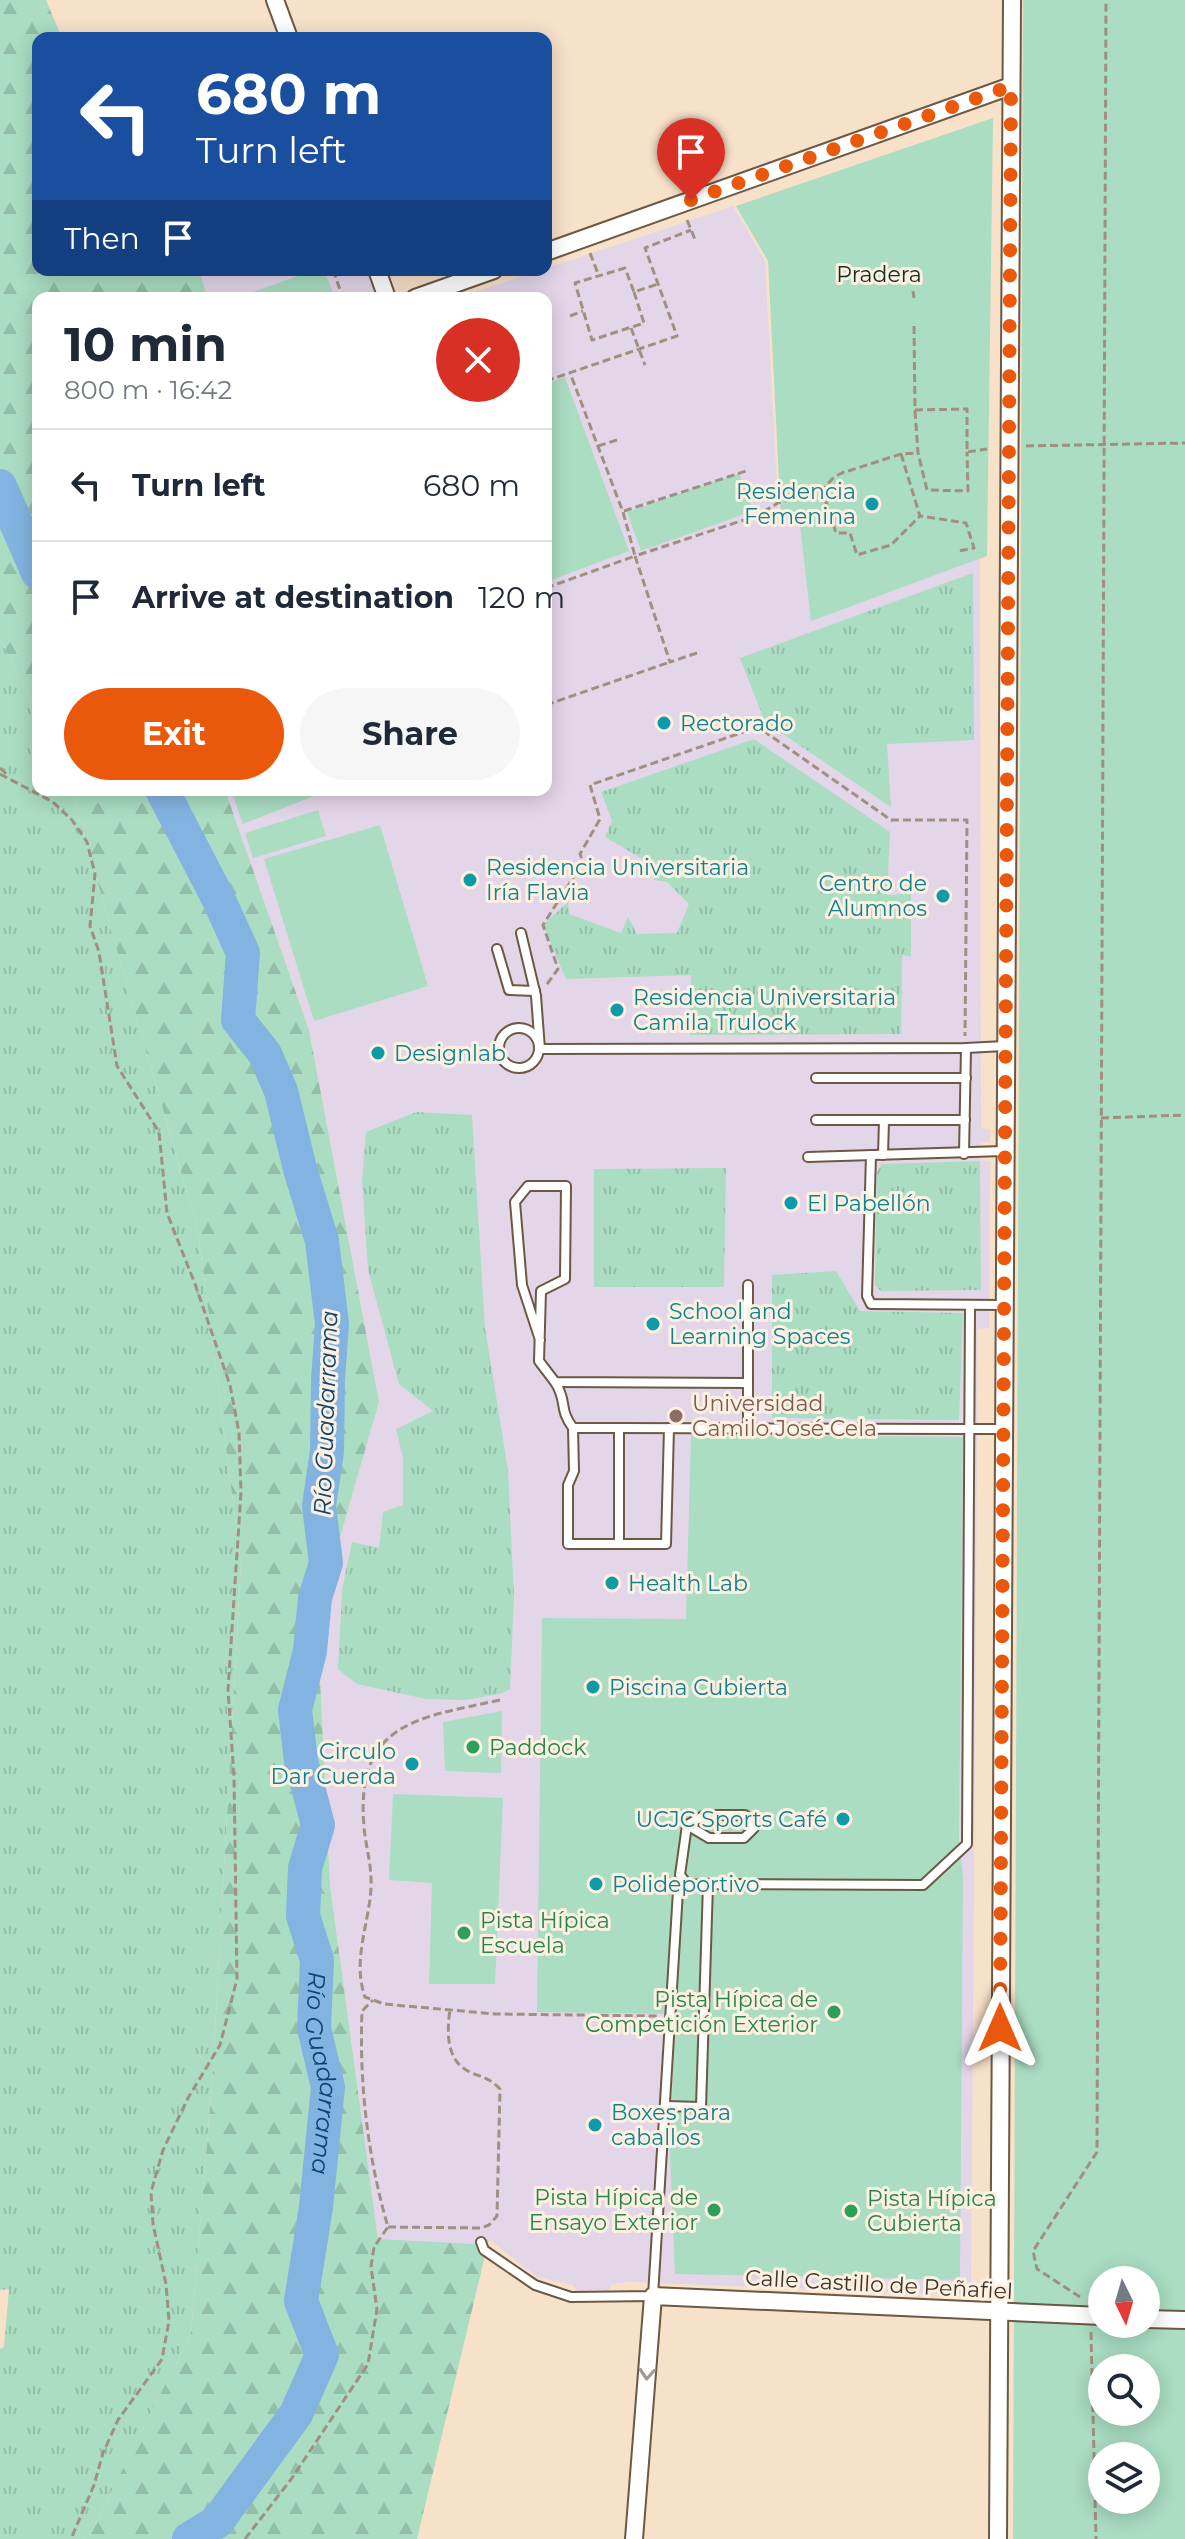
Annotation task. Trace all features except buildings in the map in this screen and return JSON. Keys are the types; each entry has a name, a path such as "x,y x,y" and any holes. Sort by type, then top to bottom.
{"street":[{"path":"275,0 287,32"},
{"path":"998,2539 1012,0"},
{"path":"552,250 1011,86"},
{"path":"432,292 477,276"},
{"path":"634,2539 653,2296"},
{"name":"Calle Castillo de Peñafiel","path":"653,2296 1088,2316"},
{"path":"1160,2319 1185,2320"}],"lane":[{"path":"521,933 535,991 540,1049 531,1065 518,1069 501,1059 499,1045 511,1029 524,1028 536,1036 540,1049"},
{"path":"497,949 509,990 535,991"},
{"path":"540,1049 1004,1046"},
{"path":"964,1154 966,1048"},
{"path":"816,1078 966,1078"},
{"path":"816,1120 965,1120"},
{"path":"883,1155 884,1120"},
{"path":"808,1157 1004,1151"},
{"path":"871,1155 867,1296 871,1304 1003,1305"},
{"path":"540,1340 522,1285 515,1202 528,1186 566,1186 565,1279 541,1291 540,1340 539,1361 563,1395 563,1414 573,1428 574,1471 568,1485 568,1544 666,1544 669,1428"},
{"path":"748,1285 748,1428"},
{"path":"481,2242 484,2250 535,2285 571,2297 653,2296 678,1891 688,1885 708,1884 923,1885 967,1844 970,1305"},
{"path":"555,1382 748,1383"},
{"path":"573,1428 1002,1429"},
{"path":"619,1428 619,1544"},
{"path":"705,1815 745,1815 754,1828 744,1838 709,1838 687,1825 705,1815"},
{"path":"687,1825 680,1875 688,1885"},
{"path":"665,2106 701,2107 708,1884"}],"path":[{"path":"1088,2301 1037,2269 1033,2251 1097,2152 1106,0"},
{"path":"687,220 696,242"},
{"path":"552,379 677,336 645,248 691,230"},
{"path":"590,253 599,276"},
{"path":"625,268 634,292 644,323 592,340 575,283 625,268"},
{"path":"634,292 658,284"},
{"path":"913,291 914,298"},
{"path":"570,316 583,311"},
{"path":"914,326 915,410 918,453 927,490 968,491 967,409 915,410"},
{"path":"631,328 645,365"},
{"path":"570,373 623,512 670,662"},
{"path":"598,446 617,440"},
{"path":"1011,447 1185,443"},
{"path":"967,452 987,449"},
{"path":"552,586 756,516 778,503 822,490 842,473 901,454 918,453"},
{"path":"901,454 920,516"},
{"path":"623,512 746,471"},
{"path":"822,490 836,533 850,533 857,555 891,545 920,516"},
{"path":"920,516 966,523 974,548 959,551"},
{"path":"552,703 697,653"},
{"path":"545,987 558,969 543,925 583,862 580,854 600,819 590,785 758,727 891,820 967,820 966,1048"},
{"path":"0,768 13,779"},
{"path":"0,774 32,790"},
{"path":"43,796 72,820 87,842 95,874 90,926 99,952 117,1066 159,1132 167,1213 230,1385 239,1433 241,1492 228,1690 234,1777 237,1979 220,2045 188,2098 163,2150 151,2192 153,2224 166,2284 169,2321 162,2359 118,2420 71,2539"},
{"path":"1101,1118 1185,1115"},
{"path":"500,1700 436,1713 400,1730 377,1746 363,1790 364,1830 372,1861 370,1910 362,1941 360,1984 365,1997 384,2004 495,2014 670,2017"},
{"path":"245,2539 292,2478 368,2364 377,2309 371,2267 374,2247 388,2227 378,2191 360,2054 362,2011 373,2000"},
{"path":"388,2227 481,2228 497,2216 500,2089 490,2078 461,2067 454,2058 448,2045 450,2009"},
{"path":"1096,2338 1096,2539"}],"shaded area":[{"name":"Universidad Camilo José Cela","path":"733,206 765,261 779,522 799,515 812,620 987,556 980,559 981,1128 990,1129 990,1142 981,1142 980,1160 990,1161 989,1328 978,1329 971,2293 967,2295 628,2282 612,2284 609,2290 577,2291 573,2285 537,2277 489,2239 474,2244 378,2240 330,1886 317,1617 379,1402 309,1030 227,796 552,796 552,292 475,292 523,276 552,276 552,266"},
{"path":"201,276 370,276 376,292 206,292"}],"green space":[{"path":"0,0 46,0 59,32 32,32 32,276 201,276 206,292 32,292 32,701 0,639"},
{"path":"1023,0 1185,0 1185,2539 1013,2539"},
{"name":"Pradera","path":"993,118 987,556 811,621 799,516 781,520 768,261 736,206"},
{"path":"298,276 326,276 333,292 254,292"},
{"path":"565,377 629,551 552,580 552,382"},
{"path":"739,473 753,511 641,551 627,512"},
{"path":"973,573 974,740 887,744 891,807 765,722 740,658"},
{"path":"0,639 32,701 32,796 73,796 198,1231 241,1564 212,2084 191,2333 89,2536 83,2539 0,2539 0,2349 4,2347 9,2289 0,2290"},
{"path":"754,739 890,832 887,895 911,894 911,957 902,955 901,1034 690,1035 691,975 566,979 543,925 568,902 569,914 621,933 628,917 637,934 677,933 689,904 667,882 654,880 651,864 605,837 612,821 601,792"},
{"path":"73,796 227,796 309,1030 379,1402 317,1617 330,1886 378,2239 474,2244 489,2239 417,2539 83,2539 89,2536 191,2333 212,2084 241,1564 198,1231"},
{"path":"233,796 314,796 243,824"},
{"path":"318,810 326,836 253,858 245,833"},
{"path":"380,825 428,986 314,1021 264,859"},
{"path":"416,1112 472,1115 485,1328 508,1470 514,1597 510,1689 466,1700 426,1699 357,1684 338,1669 342,1590 352,1542 379,1548 383,1512 403,1505 403,1458 396,1429 433,1411 399,1384 368,1270 362,1180 366,1132"},
{"path":"980,1161 981,1290 881,1291 875,1286 877,1172 882,1164"},
{"path":"726,1168 724,1287 594,1287 594,1169"},
{"path":"836,1271 860,1311 963,1313 959,1420 772,1418 772,1275"},
{"path":"691,1435 963,1437 959,1842 963,1878 960,2280 675,2274 670,2154 675,2014 537,2012 542,1618 686,1619"},
{"name":"Paddock","path":"502,1711 501,1773 445,1771 443,1722"},
{"name":"Pista Hípica Escuela","path":"393,1794 503,1798 495,1984 429,1984 432,1883 389,1880"}],"waterway":[{"name":"Río Guadarrama","path":"0,486 32,559"},
{"name":"Río Guadarrama","path":"165,796 243,953 238,1020 265,1054 281,1091 322,1241 332,1324 327,1451 319,1506 326,1563 315,1598 310,1651 295,1710 301,1761 318,1825 305,1868 303,1916 317,1960 314,2028 328,2087 316,2207 301,2301 322,2355 296,2414 217,2522 189,2539"}],"place":[{"name":"Residencia Femenina","path":"872,504"},
{"name":"Rectorado","path":"664,723"},
{"name":"Residencia Universitaria Iría Flavia","path":"470,880"},
{"name":"Centro de Alumnos","path":"943,896"},
{"name":"Residencia Universitaria Camila Trulock","path":"617,1010"},
{"name":"Designlab","path":"378,1053"},
{"name":"El Pabellón","path":"791,1203"},
{"name":"School and Learning Spaces","path":"653,1324"},
{"name":"Universidad Camilo José Cela","path":"676,1416"},
{"name":"Health Lab","path":"612,1583"},
{"name":"Piscina Cubierta","path":"593,1687"},
{"name":"Paddock","path":"473,1747"},
{"name":"Circulo Dar Cuerda","path":"412,1764"},
{"name":"UCJC Sports Café","path":"843,1819"},
{"name":"Polideportivo","path":"596,1884"},
{"name":"Pista Hípica Escuela","path":"464,1933"},
{"name":"Pista Hípica de Competición Exterior","path":"834,2012"},
{"name":"Boxes para caballos","path":"595,2125"},
{"name":"Pista Hípica de Ensayo Exterior","path":"714,2210"},
{"name":"Pista Hípica Cubierta","path":"851,2211"}],"route":[{"path":"691,200 1011,86 1000,2028"}]}
